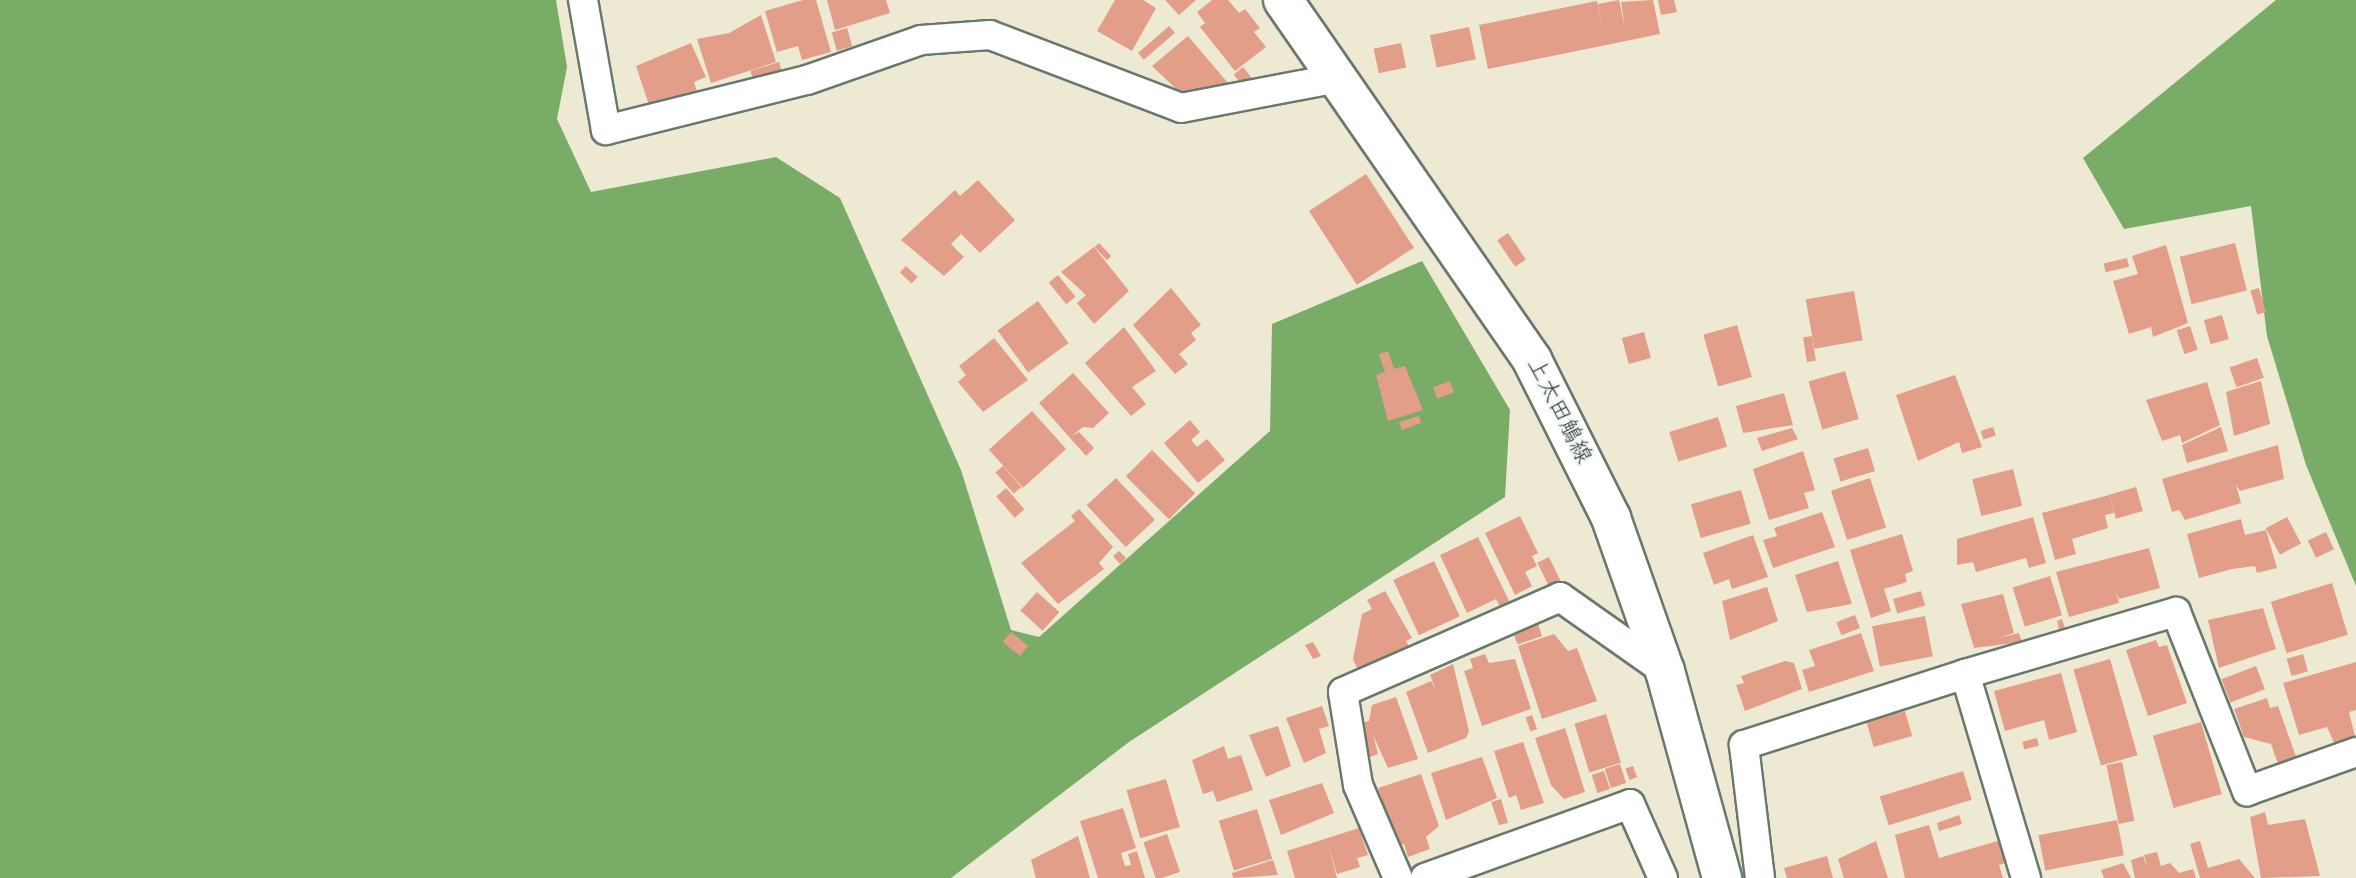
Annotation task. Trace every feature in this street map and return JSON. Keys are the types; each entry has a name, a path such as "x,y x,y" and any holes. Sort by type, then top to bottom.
{"main road":[{"name":"上太田鵤線","path":"1283,0 1532,360 1611,518 1665,671 1722,878"}],"street":[{"path":"583,0 606,130 807,80 921,40 990,35 1181,108 1338,78"},
{"path":"1398,878 1358,785 1343,692 1560,597 1665,671"},
{"path":"1760,878 1744,745 1965,674 2176,612 2247,791 2356,752"},
{"path":"1965,674 2026,878"},
{"path":"1425,878 1630,804 1663,878"}],"green space":[{"path":"0,0 556,0 567,67 557,119 591,192 776,157 840,198 961,470 1011,630 1039,637 1270,431 1272,324 1422,261 1510,410 1505,497 1129,742 951,878 0,878"},
{"path":"2276,0 2356,0 2356,586 2306,465 2267,336 2251,206 2124,229 2083,158"}],"building":[{"path":"803,0 816,0 831,52 802,60 798,46 777,52 765,11"},
{"path":"827,0 886,0 890,13 835,30"},
{"path":"1115,0 1143,0 1156,8 1132,51 1097,31"},
{"path":"1165,0 1196,0 1179,15"},
{"path":"1212,0 1228,0 1239,13 1245,9 1260,28 1254,32 1266,47 1235,71 1200,27 1205,23 1197,12"},
{"path":"1619,0 1625,28 1621,2 1653,0 1660,34 1488,69 1479,25 1597,1 1602,27 1598,4"},
{"path":"1658,0 1674,0 1677,12 1661,15"},
{"path":"761,15 776,62 711,83 697,39 729,33"},
{"path":"1169,26 1175,33 1144,60 1138,53"},
{"path":"1469,27 1476,59 1437,68 1430,35"},
{"path":"847,28 852,46 837,51 832,32"},
{"path":"1188,36 1228,83 1190,102 1152,66"},
{"path":"691,43 706,77 694,82 698,95 652,114 636,66"},
{"path":"1401,43 1406,67 1379,73 1374,49"},
{"path":"779,62 783,75 754,84 750,71"},
{"path":"1243,67 1252,78 1242,85 1234,75"},
{"path":"1366,174 1414,248 1357,285 1309,211"},
{"path":"978,180 1015,220 980,253 961,234 951,244 964,257 944,276 901,240 955,190 960,196"},
{"path":"1508,233 1526,260 1515,267 1497,240"},
{"path":"1099,243 1111,256 1107,260 1095,247"},
{"path":"2235,243 2247,291 2192,304 2180,257"},
{"path":"2166,245 2188,323 2153,337 2151,327 2129,334 2113,281 2138,274 2132,256"},
{"path":"1094,247 1129,291 1094,324 1077,303 1086,295 1061,272"},
{"path":"2127,258 2129,267 2106,272 2104,263"},
{"path":"906,266 918,277 912,283 900,273"},
{"path":"1058,275 1076,297 1066,304 1049,283"},
{"path":"1171,288 1201,325 1191,333 1196,340 1179,354 1188,364 1175,374 1133,325"},
{"path":"2259,288 2266,312 2257,315 2250,290"},
{"path":"1854,291 1863,340 1814,349 1806,300"},
{"path":"1038,301 1069,343 1028,372 998,330"},
{"path":"2222,315 2229,339 2211,344 2204,320"},
{"path":"1737,325 1752,377 1718,387 1703,335"},
{"path":"2190,326 2198,350 2184,354 2177,330"},
{"path":"1124,327 1156,371 1132,387 1146,404 1131,416 1085,363"},
{"path":"1644,332 1651,358 1629,364 1622,338"},
{"path":"1812,336 1816,361 1807,362 1803,337"},
{"path":"994,338 1028,380 983,412 958,382 966,375 959,366"},
{"path":"1388,351 1394,369 1405,366 1423,410 1388,421 1376,375 1385,372 1379,354"},
{"path":"2257,358 2264,378 2236,387 2230,367"},
{"path":"1845,371 1859,419 1822,430 1808,381"},
{"path":"1073,373 1109,413 1093,428 1083,427 1072,436 1079,432 1094,448 1086,456 1039,403"},
{"path":"1955,375 1982,447 1962,453 1959,442 1918,461 1896,395"},
{"path":"1450,381 1454,392 1437,398 1433,387"},
{"path":"2261,381 2270,424 2234,436 2226,392"},
{"path":"2207,382 2220,425 2182,443 2180,435 2162,441 2146,400"},
{"path":"1784,393 1793,425 1743,433 1736,406"},
{"path":"1032,411 1066,449 1023,488 989,450"},
{"path":"1419,416 1421,423 1402,430 1399,422"},
{"path":"1718,417 1727,447 1678,462 1669,432"},
{"path":"1190,420 1200,432 1191,440 1197,447 1207,439 1225,460 1198,483 1164,443"},
{"path":"1993,427 1996,436 1983,440 1981,431"},
{"path":"2221,427 2228,451 2187,463 2182,445"},
{"path":"1792,428 1798,439 1762,451 1757,438"},
{"path":"2278,445 2284,479 2240,491 2236,485 2241,503 2185,520 2179,510 2172,512 2162,479"},
{"path":"1868,448 1875,471 1841,481 1834,459"},
{"path":"1152,450 1195,493 1169,519 1126,476"},
{"path":"1803,451 1815,490 1804,493 1809,508 1769,520 1753,469"},
{"path":"1003,466 1021,487 1014,494 995,473"},
{"path":"2013,469 2022,506 1981,516 1972,479"},
{"path":"1116,478 1155,520 1126,547 1087,505"},
{"path":"1870,478 1886,527 1847,540 1831,491"},
{"path":"2136,487 2143,511 2116,519 2109,495"},
{"path":"1006,488 1024,509 1015,518 996,497"},
{"path":"1741,490 1751,524 1701,538 1691,504"},
{"path":"2109,495 2114,513 2105,515 2108,528 2072,539 2076,554 2055,560 2042,513"},
{"path":"1079,509 1113,547 1099,563 1104,569 1058,604 1021,563 1075,521 1071,516"},
{"path":"1822,512 1835,547 1773,568 1763,540 1777,536 1774,528"},
{"path":"1520,516 1538,553 1532,556 1537,566 1525,572 1532,586 1515,595 1485,533"},
{"path":"2033,517 2046,563 2029,568 2026,558 1976,572 1973,562 1957,565 1957,539"},
{"path":"2287,517 2301,543 2280,555 2266,528"},
{"path":"2241,519 2245,535 2266,530 2277,568 2257,573 2255,566 2199,578 2187,534"},
{"path":"2326,532 2334,549 2316,558 2308,540"},
{"path":"1902,534 1913,571 1905,574 1907,582 1884,589 1891,611 1871,618 1850,550"},
{"path":"1753,535 1768,577 1732,589 1729,579 1714,585 1703,553"},
{"path":"1478,537 1512,607 1502,612 1496,599 1467,613 1440,555"},
{"path":"2149,548 2160,588 2119,599 2116,591 2119,603 2069,617 2056,572"},
{"path":"1119,551 1126,558 1120,564 1113,556"},
{"path":"1549,557 1561,582 1550,588 1537,563"},
{"path":"1434,561 1460,616 1419,635 1393,580"},
{"path":"1838,561 1852,604 1807,612 1795,575"},
{"path":"2050,576 2062,615 2025,627 2013,587"},
{"path":"2332,583 2348,635 2287,653 2271,602"},
{"path":"1767,587 1778,621 1730,640 1722,601"},
{"path":"1385,591 1412,638 1406,641 1411,650 1359,673 1353,659 1362,614 1372,609 1367,600"},
{"path":"1921,591 1925,605 1897,613 1893,599"},
{"path":"1037,592 1059,612 1043,631 1020,611"},
{"path":"2003,594 2014,633 1995,639 2019,633 2022,642 1974,648 1961,604"},
{"path":"2263,608 2276,649 2219,668 2208,620"},
{"path":"1855,615 1860,628 1841,635 1836,622"},
{"path":"1925,616 1933,656 1880,667 1872,626"},
{"path":"2062,619 2066,631 2060,633 2057,621"},
{"path":"1538,624 1542,636 1517,644 1513,632"},
{"path":"1011,632 1028,646 1020,656 1003,642"},
{"path":"1861,633 1874,671 1809,692 1802,670 1815,666 1809,650"},
{"path":"1554,634 1568,651 1577,648 1597,701 1542,719 1518,646"},
{"path":"2156,640 2159,647 2167,645 2187,703 2148,716 2126,650"},
{"path":"1313,642 1321,656 1313,659 1305,645"},
{"path":"1485,654 1489,663 1515,659 1531,709 1482,726 1464,671 1473,668 1470,659"},
{"path":"2303,654 2308,671 2292,676 2287,659"},
{"path":"2110,659 2138,755 2101,766 2073,669"},
{"path":"1785,661 1794,663 1802,689 1745,711 1736,685 1744,683 1741,676"},
{"path":"2356,662 2356,710 2349,712 2356,741 2337,749 2327,727 2299,735 2283,683"},
{"path":"1453,664 1469,731 1466,738 1428,753 1406,692 1431,681 1436,691 1430,675"},
{"path":"2256,666 2265,689 2230,703 2221,679"},
{"path":"2061,673 2077,732 2049,740 2044,720 2005,731 1994,691"},
{"path":"1396,697 1418,759 1388,768 1373,735 1378,754 1370,757 1360,723 1369,721 1372,705"},
{"path":"2267,698 2270,708 2278,706 2299,765 2281,772 2271,744 2244,737 2234,709"},
{"path":"1322,706 1329,726 1319,729 1326,753 1304,763 1286,718"},
{"path":"1905,711 1912,736 1874,747 1867,722"},
{"path":"1606,714 1621,763 1589,772 1574,724"},
{"path":"1532,715 1537,729 1531,731 1525,717"},
{"path":"2201,722 2222,794 2174,808 2153,736"},
{"path":"1278,726 1291,766 1266,777 1249,735"},
{"path":"1565,728 1585,792 1564,799 1551,785 1535,738"},
{"path":"2037,738 2039,746 2024,749 2022,742"},
{"path":"1523,742 1544,803 1521,810 1516,795 1509,798 1494,751"},
{"path":"1224,746 1228,759 1241,755 1253,790 1217,802 1213,791 1203,794 1192,760"},
{"path":"1482,757 1497,798 1446,820 1431,773"},
{"path":"2122,762 2134,821 2119,824 2106,765"},
{"path":"1620,764 1626,783 1611,788 1605,769"},
{"path":"1633,766 1637,777 1630,780 1625,769"},
{"path":"1604,771 1610,789 1598,793 1592,775"},
{"path":"1963,771 1972,800 1889,825 1880,796"},
{"path":"1421,774 1439,826 1426,837 1430,849 1408,857 1404,844 1398,846 1378,788"},
{"path":"1166,779 1180,827 1140,838 1127,790"},
{"path":"1322,783 1334,813 1281,835 1269,800"},
{"path":"1501,799 1508,823 1499,825 1491,802"},
{"path":"1123,808 1136,848 1121,853 1125,866 1131,865 1128,854 1137,851 1145,878 1098,878 1080,821"},
{"path":"1257,809 1272,859 1234,870 1219,821"},
{"path":"2265,812 2268,825 2305,819 2320,876 2261,878 2250,817"},
{"path":"1959,815 1962,824 1939,831 1937,823"},
{"path":"2117,820 2124,855 2045,871 2038,835"},
{"path":"1929,825 1939,858 2001,840 2008,862 1999,865 2003,878 1905,878 1895,835"},
{"path":"1359,828 1368,855 1357,858 1360,867 1337,874 1328,844 1337,878 1295,878 1287,851"},
{"path":"1167,834 1180,872 1156,878 1143,842"},
{"path":"1078,836 1090,878 1036,878 1031,860"},
{"path":"1876,841 1888,878 1844,878 1838,859"},
{"path":"2200,841 2208,868 2239,859 2255,878 2200,878 2190,844"},
{"path":"2157,852 2161,866 2170,863 2179,873 2193,869 2196,878 2135,878 2131,860 2143,856 2148,869 2144,855"},
{"path":"1827,856 1833,878 1787,878 1784,868"},
{"path":"1273,860 1278,875 1233,878 1232,873"},
{"path":"2123,863 2131,878 2104,878 2101,870"}]}
